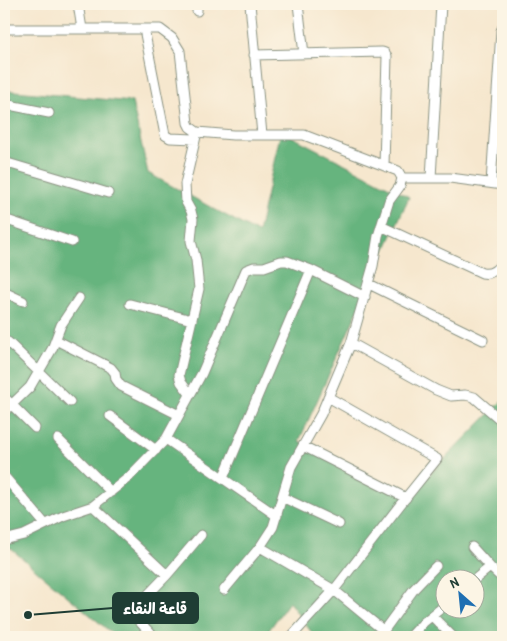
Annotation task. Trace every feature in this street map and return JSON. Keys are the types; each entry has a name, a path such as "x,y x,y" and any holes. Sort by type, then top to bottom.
{"street":[{"path":"78,4 82,29"},
{"path":"250,4 262,135"},
{"path":"298,4 304,54"},
{"path":"431,178 441,4"},
{"path":"491,183 503,27"},
{"path":"4,29 160,29 172,38 180,51 188,122 196,135 185,184 186,202 193,219 191,240 196,260 199,289 179,375 181,382 190,394"},
{"path":"144,30 165,135 170,138 196,135 304,135 398,171 402,178 400,186 389,201 378,236 373,266 351,343 321,414 291,467 273,527 260,547 224,590"},
{"path":"254,55 386,53 388,56 384,166"},
{"path":"4,104 49,113"},
{"path":"4,162 108,193"},
{"path":"402,178 450,178 503,185"},
{"path":"4,219 72,242"},
{"path":"382,226 482,273 488,274 496,271 503,262"},
{"path":"4,540 24,535 63,516 93,506 129,477 166,439 202,373 246,270 287,261 311,270 365,297"},
{"path":"223,478 311,270"},
{"path":"368,284 483,340"},
{"path":"4,292 24,301"},
{"path":"4,412 30,387 52,349 61,325 80,298"},
{"path":"130,304 192,320"},
{"path":"56,340 111,368 122,386 179,415"},
{"path":"8,342 70,402"},
{"path":"351,343 436,390 451,396 465,395 474,397 503,422"},
{"path":"4,397 35,428"},
{"path":"291,637 334,590 437,459 328,397"},
{"path":"110,416 156,450"},
{"path":"58,439 111,492"},
{"path":"166,439 277,516"},
{"path":"303,446 406,498"},
{"path":"4,476 45,524"},
{"path":"282,498 339,524"},
{"path":"93,506 167,574"},
{"path":"154,637 136,618 134,613 137,606 201,535"},
{"path":"260,547 334,590 382,634 414,589 436,566"},
{"path":"472,547 503,579"},
{"path":"484,572 490,567"},
{"path":"410,637 432,616 453,637"}],"green space":[{"path":"4,90 132,102 148,173 258,233 281,131 409,197 299,441 407,497 503,400 503,637 315,637 289,602 264,637 126,637 114,635 4,543"}],"place":[{"name":"قاعة النقاء","path":"28,615"}]}
